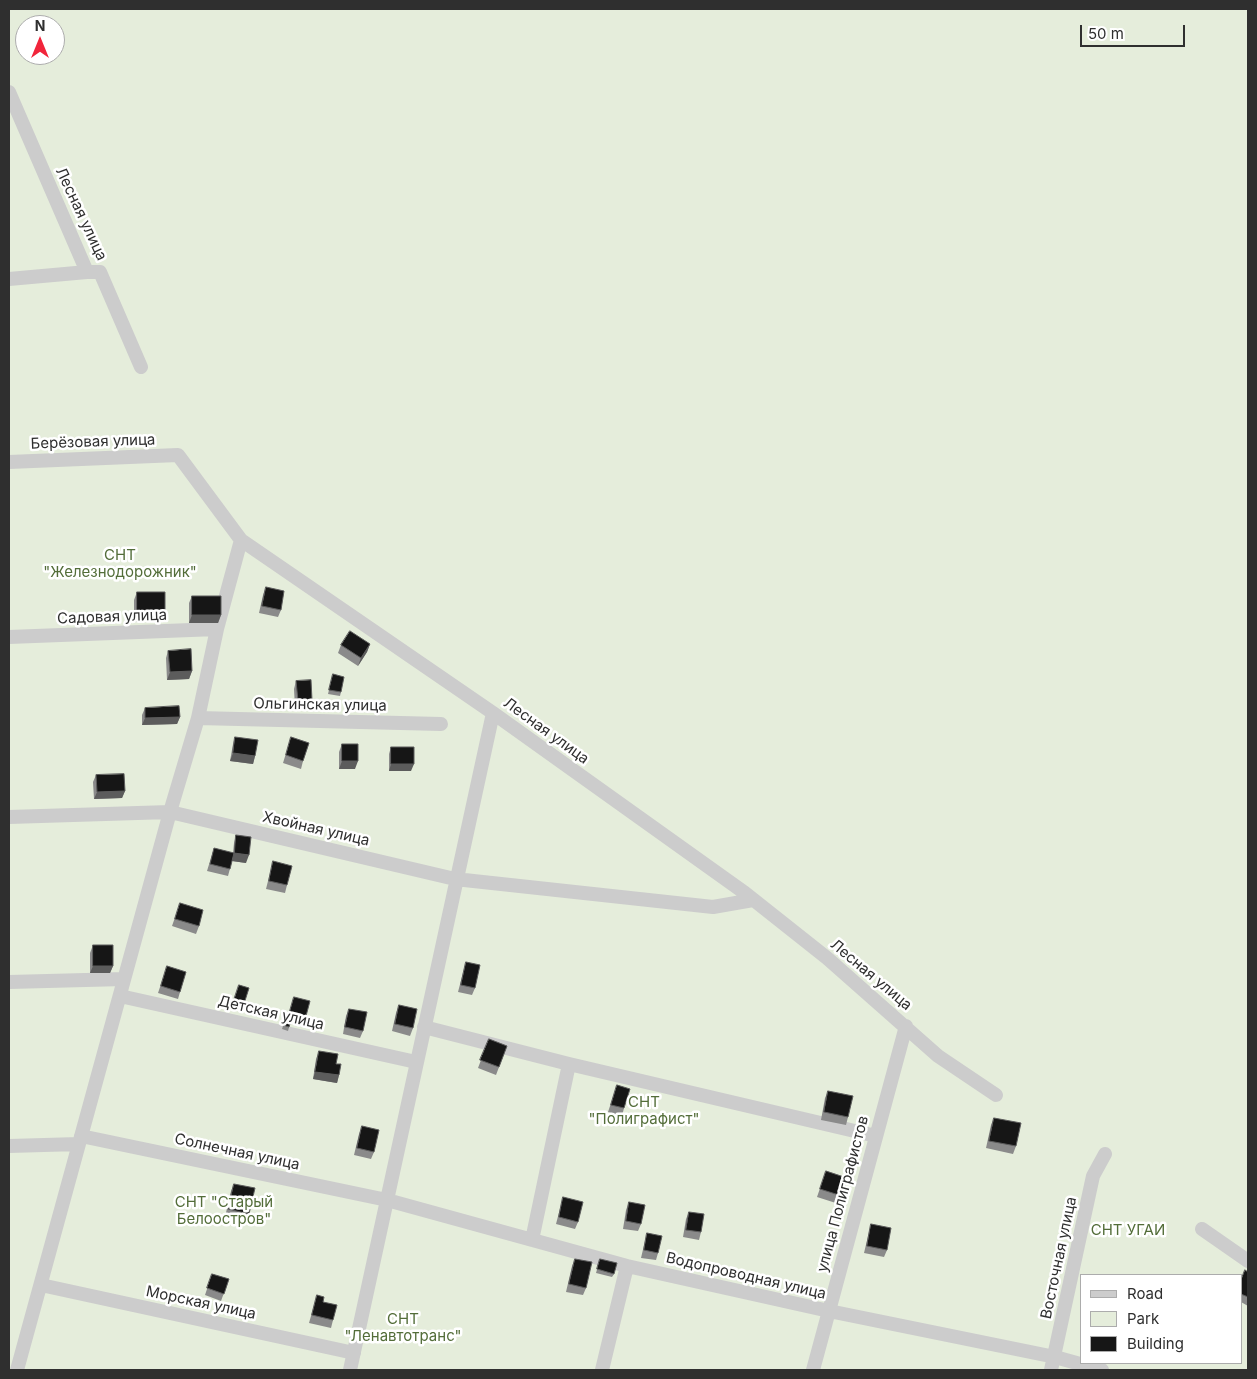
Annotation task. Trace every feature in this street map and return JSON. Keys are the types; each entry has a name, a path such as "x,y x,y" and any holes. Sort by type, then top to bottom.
{"street":[{"name":"Лесная улица","path":"9,92 87,272 100,272 141,367"},
{"path":"9,279 87,272"},
{"name":"Лесная улица","path":"178,455 240,540 493,713 753,900 827,958 938,1056 996,1095"},
{"name":"Берёзовая улица","path":"9,462 178,455"},
{"path":"18,1370 170,812 198,718 217,629 240,540"},
{"name":"Садовая улица","path":"9,637 217,629"},
{"path":"350,1370 455,879 493,713"},
{"name":"Ольгинская улица","path":"198,718 441,724"},
{"name":"Хвойная улица","path":"9,817 170,812 455,879 713,907 753,900"},
{"path":"9,982 124,979"},
{"name":"Детская улица","path":"120,996 416,1062"},
{"name":"улица Полиграфистов","path":"813,1370 906,1026"},
{"path":"424,1027 569,1064 876,1136"},
{"path":"532,1240 569,1064"},
{"name":"Солнечная улица","path":"9,1146 80,1140 387,1200"},
{"name":"Восточная улица","path":"1053,1364 1093,1176 1105,1154"},
{"name":"Водопроводная улица","path":"387,1200 627,1266 1053,1364 1102,1370"},
{"path":"1202,1229 1248,1262"},
{"path":"602,1370 627,1266"},
{"name":"Морская улица","path":"41,1285 354,1353"}],"green space":[{"path":"9,9 1248,9 1248,1370 9,1370"}],"building":[{"path":"266,587 284,591 281,610 262,606"},
{"path":"137,592 165,592 165,614 137,614"},
{"path":"192,596 221,596 221,615 192,615"},
{"path":"350,631 370,644 361,658 341,645"},
{"path":"191,649 192,671 170,672 168,651"},
{"path":"333,674 344,677 341,692 329,690"},
{"path":"311,680 312,700 298,701 296,681"},
{"path":"179,706 180,717 145,718 145,708"},
{"path":"235,737 258,740 255,756 233,753"},
{"path":"291,737 309,743 303,761 286,755"},
{"path":"342,744 358,744 358,761 342,761"},
{"path":"391,747 414,747 414,764 391,764"},
{"path":"124,774 125,791 97,792 96,775"},
{"path":"236,835 251,837 249,855 234,853"},
{"path":"214,848 234,853 230,869 210,864"},
{"path":"273,861 292,866 287,885 269,881"},
{"path":"180,903 203,910 199,926 175,919"},
{"path":"93,945 113,945 113,966 93,966"},
{"path":"466,962 480,965 475,988 461,985"},
{"path":"167,966 186,972 180,992 161,986"},
{"path":"239,985 249,988 243,1007 233,1003"},
{"path":"294,997 310,1001 306,1016 290,1011"},
{"path":"399,1005 417,1009 413,1028 395,1024"},
{"path":"349,1009 367,1012 363,1031 345,1027"},
{"path":"286,1017 292,1018 289,1027 283,1025"},
{"path":"489,1039 507,1046 499,1067 480,1060"},
{"path":"319,1051 338,1054 336,1064 341,1064 339,1075 315,1072"},
{"path":"617,1085 630,1089 624,1108 611,1105"},
{"path":"828,1091 853,1096 848,1117 824,1112"},
{"path":"994,1118 1021,1123 1016,1146 989,1141"},
{"path":"362,1126 379,1130 374,1152 357,1148"},
{"path":"826,1171 847,1178 842,1196 820,1189"},
{"path":"234,1184 255,1188 249,1214 228,1209"},
{"path":"563,1197 583,1202 578,1222 559,1217"},
{"path":"629,1202 645,1205 641,1224 626,1221"},
{"path":"689,1212 704,1214 701,1232 686,1230"},
{"path":"871,1224 891,1228 887,1250 867,1246"},
{"path":"647,1233 662,1236 658,1253 644,1250"},
{"path":"575,1259 592,1262 586,1288 569,1284"},
{"path":"600,1259 617,1263 614,1274 597,1269"},
{"path":"1245,1270 1248,1272 1248,1297 1242,1294 1242,1278"},
{"path":"212,1274 229,1279 224,1294 207,1288"},
{"path":"317,1295 324,1297 323,1302 337,1305 333,1320 312,1315"}],"park label":[{"name":"СНТ \"Железнодорожник\"","path":"120,564"},
{"name":"СНТ \"Полиграфист\"","path":"644,1110"},
{"name":"СНТ \"Старый Белоостров\"","path":"224,1210"},
{"name":"СНТ УГАИ","path":"1128,1230"},
{"name":"СНТ \"Ленавтотранс\"","path":"403,1328"}]}
